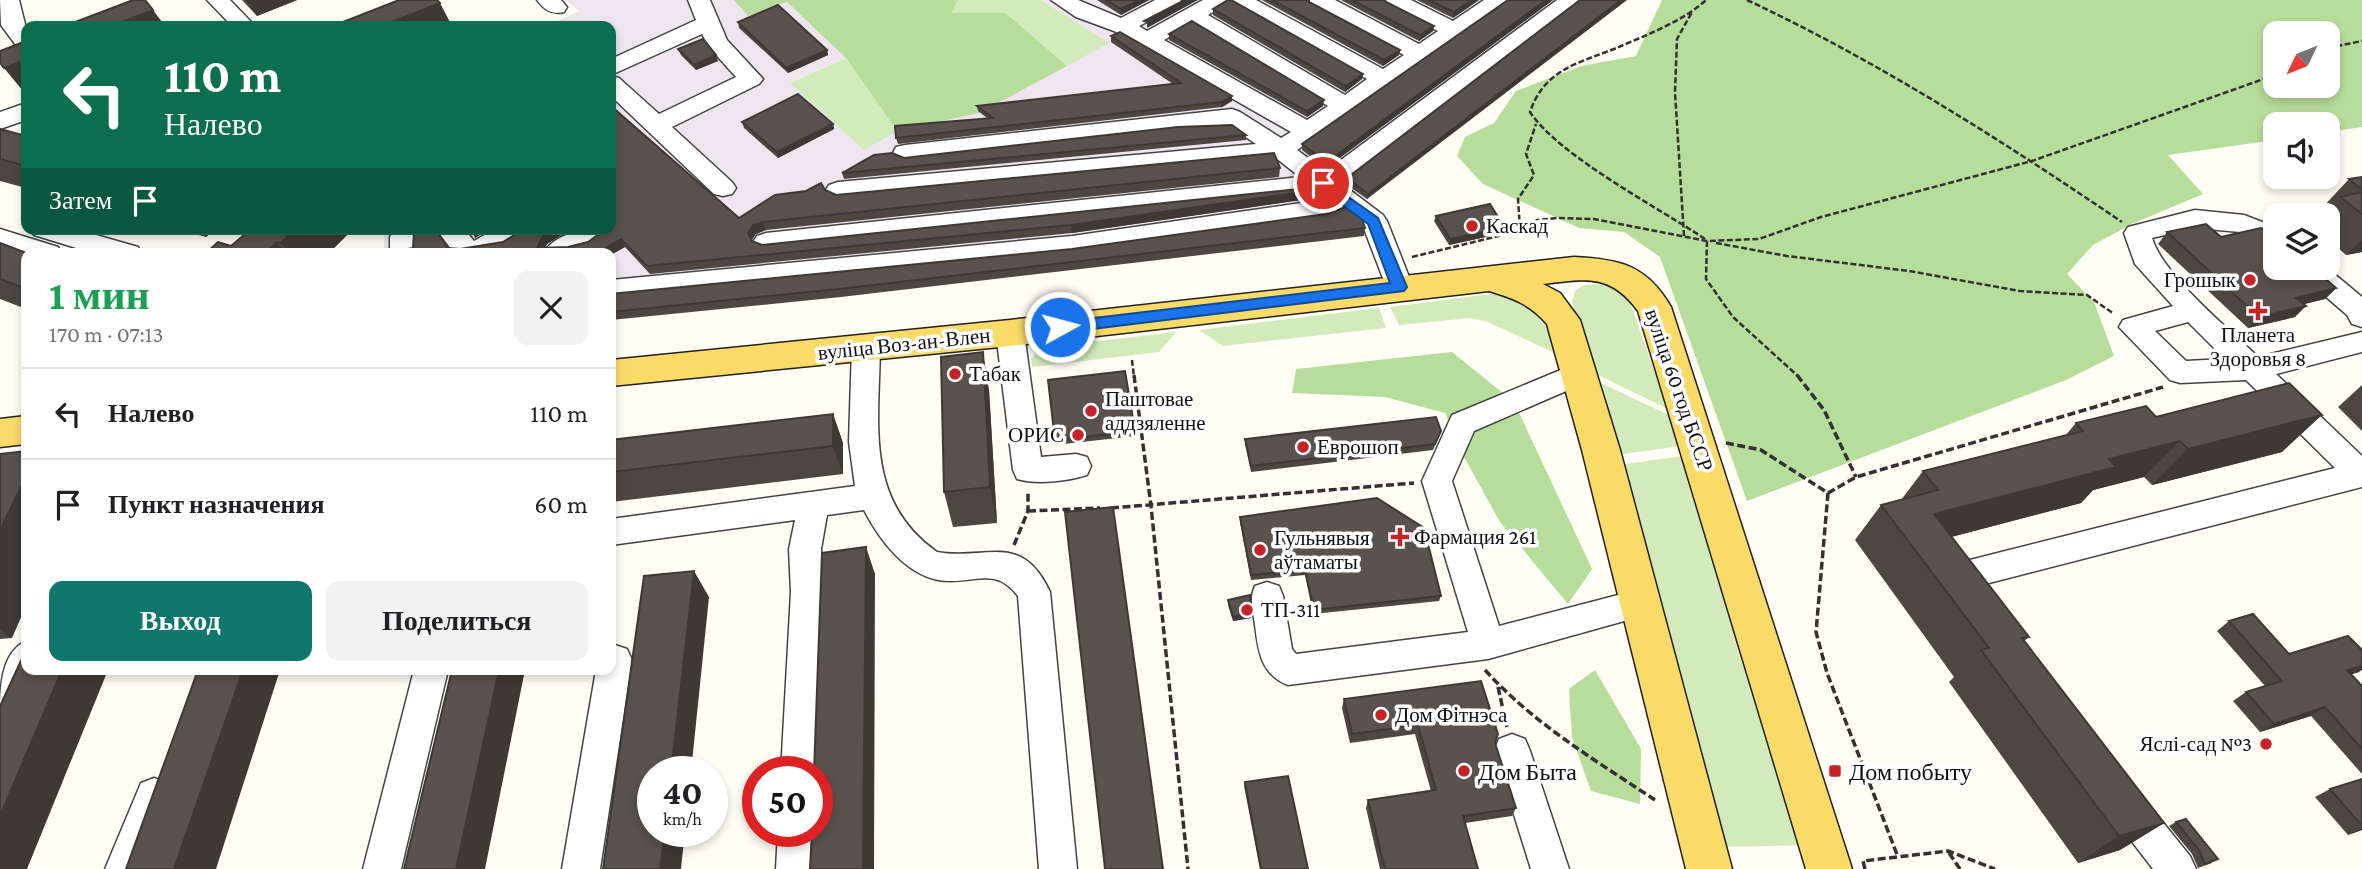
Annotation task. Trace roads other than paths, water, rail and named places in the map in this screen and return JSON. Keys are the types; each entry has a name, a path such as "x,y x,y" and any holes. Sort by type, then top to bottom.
{"main road":[{"name":"вуліца 60 год БССР","path":"1489,279 1574,269 1612,271 1637,284 1654,307 1846,865"},
{"name":"вуліца Воз-ан-Влен","path":"616,372 1010,333 1394,274 1489,279"},
{"path":"1489,279 1523,288 1548,302 1563,320 1601,450 1709,869"},
{"path":"0,433 21,431"}],"street":[{"path":"8,0 12,25 21,50"},
{"path":"656,125 751,79 717,42 699,0"},
{"path":"1062,0 1084,12 1122,26 1308,131"},
{"path":"1122,26 1172,0"},
{"path":"1146,41 1219,0"},
{"path":"1240,0 1384,79"},
{"path":"1318,0 1420,54"},
{"path":"1394,0 1453,30"},
{"path":"765,242 1323,184 1571,0"},
{"path":"226,2 240,21"},
{"path":"838,191 1281,150 1420,54 1484,3"},
{"path":"1192,15 1346,106"},
{"path":"616,66 708,23"},
{"path":"616,88 723,188"},
{"path":"4,133 21,116"},
{"path":"905,153 1232,117 1281,150 1374,222 1394,274"},
{"path":"616,290 1072,245 1325,210 1348,202"},
{"path":"0,217 21,223"},
{"path":"2263,233 2244,224 2195,219 2137,233 2144,257 2193,311 2361,474"},
{"path":"64,235 108,248"},
{"path":"481,248 506,235"},
{"path":"567,248 590,235"},
{"path":"0,238 31,248"},
{"path":"2324,280 2357,308 2362,317"},
{"path":"2193,311 2133,327 2180,372 2253,369 2362,342"},
{"path":"1010,333 1028,470 1076,466"},
{"path":"866,347 865,456 873,496 898,535 923,563 954,567 1006,564 1021,573 1034,592 1058,869"},
{"path":"1477,646 1437,481 1462,423 1563,380"},
{"path":"1950,579 2361,474"},
{"path":"616,531 873,496"},
{"path":"800,756 807,592 805,549 813,505"},
{"path":"1267,596 1276,654 1288,670 1477,646 1641,603"},
{"path":"0,702 21,665"},
{"path":"382,869 430,675"},
{"path":"581,869 613,675"},
{"path":"1512,751 1550,869"},
{"path":"124,869 164,770"},
{"path":"2105,778 2176,869"},
{"path":"795,869 796,847"}],"place":[{"name":"Каскад","path":"1472,226"},
{"name":"Грошык","path":"2250,280"},
{"name":"Планета Здоровья 8","path":"2258,311"},
{"name":"Табак","path":"955,374"},
{"name":"Паштовае аддзяленне","path":"1091,411"},
{"name":"ОРИС","path":"1078,435"},
{"name":"Еврошоп","path":"1303,447"},
{"name":"Фармация 261","path":"1400,537"},
{"name":"Гульнявыя аўтаматы","path":"1260,550"},
{"name":"ТП-311","path":"1247,610"},
{"name":"Дом Фітнэса","path":"1381,715"},
{"name":"Яслі-сад №3","path":"2266,744"},
{"name":"Дом Быта","path":"1464,771"},
{"name":"Дом побыту","path":"1835,771"}]}
